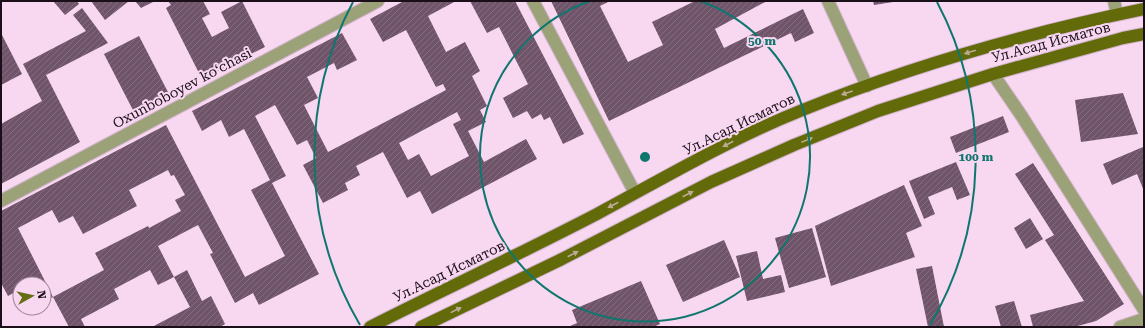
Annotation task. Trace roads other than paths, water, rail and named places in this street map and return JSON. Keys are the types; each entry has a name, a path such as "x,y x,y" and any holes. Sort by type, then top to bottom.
{"main road":[{"name":"Ул.Асад Исматов","path":"370,327 635,193 747,134 799,111 867,86 981,49 1117,14 1144,9"},
{"name":"Ул.Асад Исматов","path":"421,327 562,259 711,182 794,145 878,111 993,74 1123,38 1144,34"}],"street":[{"name":"Oxunboboyev koʻchasi","path":"1,201 378,1"},
{"path":"533,1 635,193"},
{"path":"828,1 867,86"},
{"path":"1114,1 1117,14"},
{"path":"993,74 1144,310"},
{"path":"1120,327 1144,319"}]}
